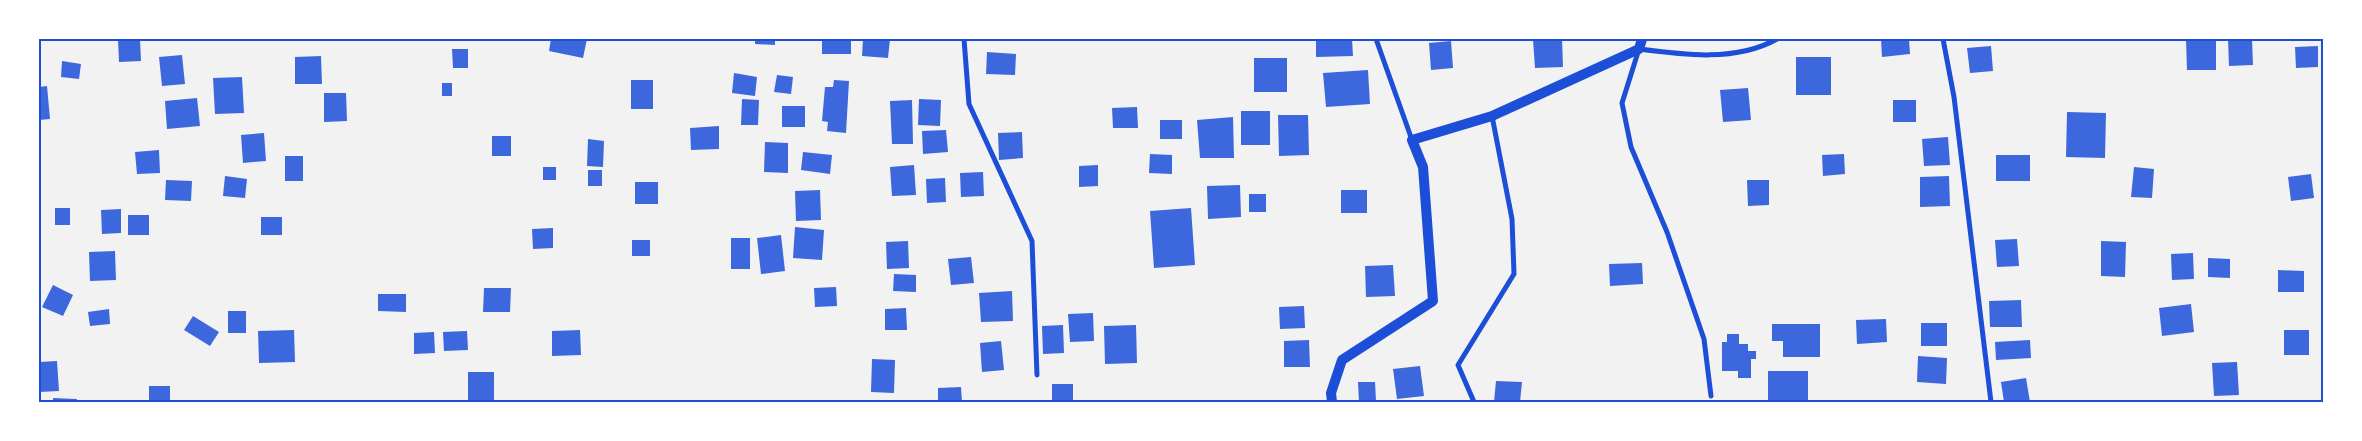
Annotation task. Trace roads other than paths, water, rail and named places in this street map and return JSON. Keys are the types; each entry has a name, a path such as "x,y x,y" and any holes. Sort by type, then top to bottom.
{"main road":[{"path":"1332,402 1331,393 1342,360 1432,301 1423,167 1412,140 1492,116 1640,44"}],"street":[{"path":"964,39 968,104 1032,241 1038,375"},
{"path":"1376,39 1412,140"},
{"path":"1711,396 1704,339 1667,232 1631,146 1622,103 1640,44 1685,55 1735,54 1777,39"},
{"path":"1943,39 1954,97 1991,402"},
{"path":"1474,402 1458,365 1514,274 1512,219 1492,116"}]}
